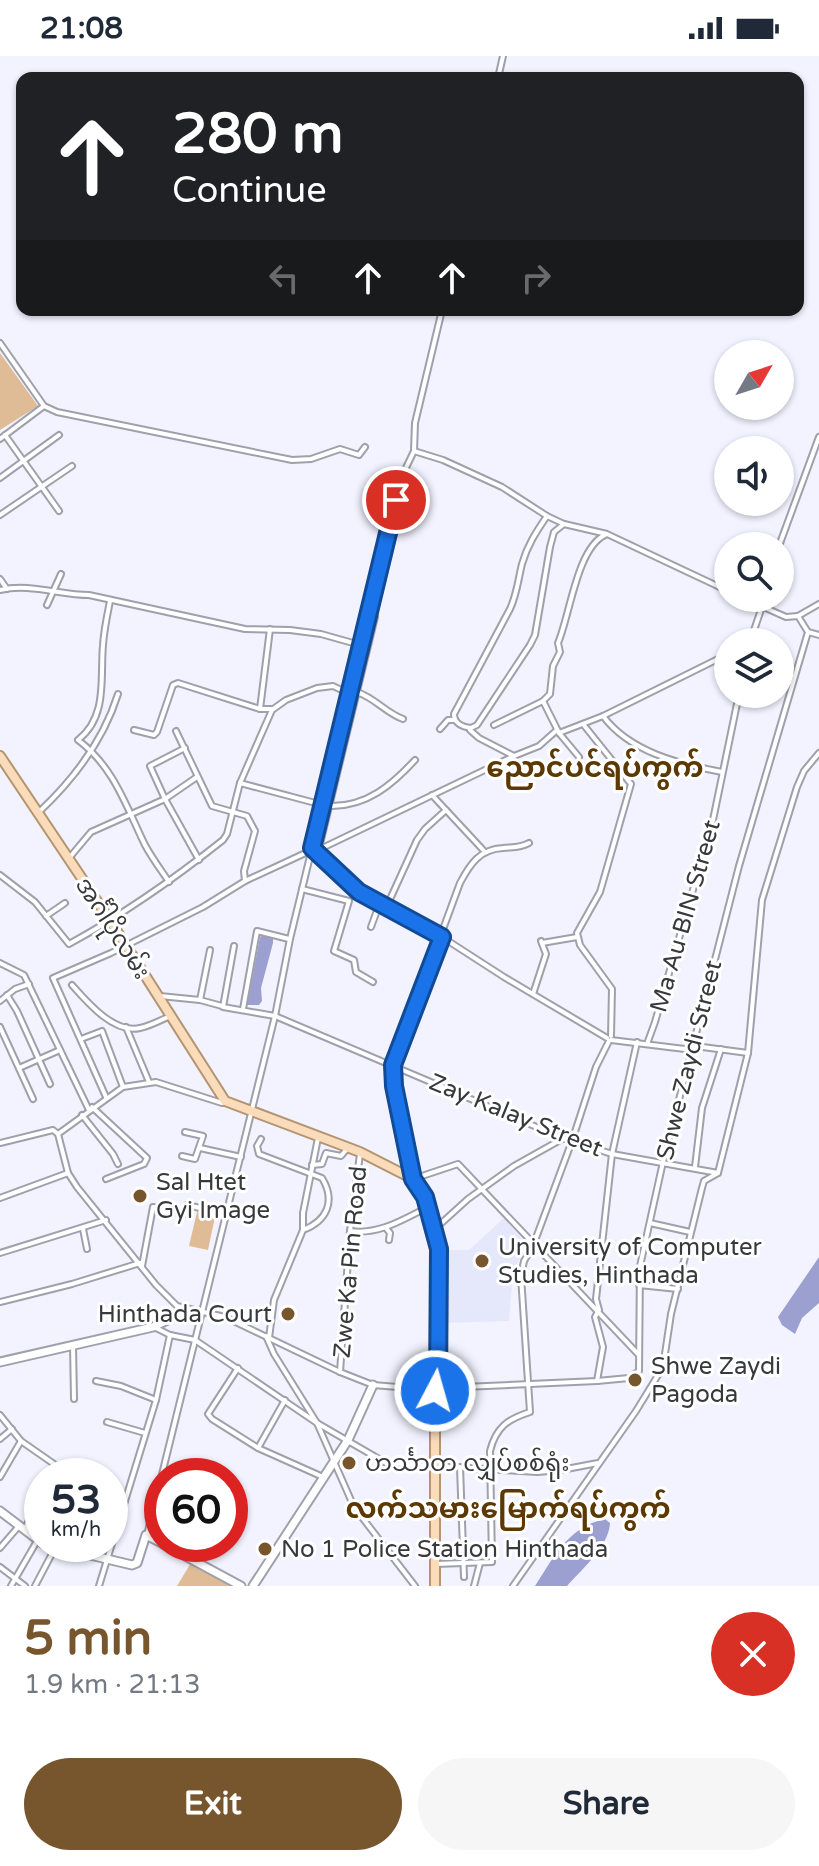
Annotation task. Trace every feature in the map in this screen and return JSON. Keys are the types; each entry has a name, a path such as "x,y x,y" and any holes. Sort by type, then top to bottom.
{"main road":[{"name":"အင်္ဂါပိုလမ်း","path":"0,756 225,1101"},
{"path":"225,1101 360,1152 413,1179 420,1186 439,1249 435,1586"}],"street":[{"path":"314,850 402,476 414,451 415,423 441,316"},
{"path":"1,345 44,406 86,419 292,460 311,459 340,449 359,455 365,447"},
{"path":"44,406 2,437 25,462 59,511"},
{"path":"0,478 59,435"},
{"path":"784,532 819,437"},
{"path":"414,451 443,460 502,487 564,524 607,534 714,584"},
{"path":"0,515 72,466"},
{"path":"455,720 454,714 518,593 531,539 547,516"},
{"path":"468,728 477,725 535,635 550,547 554,532 564,524"},
{"path":"494,725 543,701 551,691 553,666 560,652 558,643 585,556 598,538 607,534"},
{"path":"47,605 61,574"},
{"path":"0,579 7,589"},
{"path":"0,590 54,590 66,595 89,595 245,629 305,631 353,643 361,649"},
{"path":"110,601 102,649 100,698 92,726 78,740 91,750 111,775 146,846 169,882"},
{"path":"774,612 786,617 798,616 819,604"},
{"path":"798,616 808,632 819,635"},
{"path":"165,1458 275,1016 302,889 331,806 347,726 375,617"},
{"path":"260,709 270,629"},
{"name":"Shwe Zaydi Street","path":"639,1354 640,1266 663,1162 739,866 808,632"},
{"path":"106,1097 53,978 203,907 245,881 539,746 558,732 603,716 714,661"},
{"path":"134,730 154,735 157,732 173,685 178,683 272,710"},
{"path":"0,875 35,902 69,944 111,922 169,882 227,834 240,783 272,710 286,700 317,688 333,686 368,695 403,719"},
{"path":"39,812 91,750 108,723 118,694"},
{"path":"543,701 558,732 579,757"},
{"name":"Ma Au BIN Street","path":"647,1044 708,836 736,708"},
{"path":"603,716 632,743 660,756 722,772"},
{"path":"440,729 448,720 455,720 479,738 514,756"},
{"path":"577,937 600,892 631,788 583,724"},
{"path":"176,731 212,806 247,816 255,831 244,871 245,881"},
{"path":"185,748 150,766 199,860"},
{"path":"513,1586 663,1367 671,1314 704,1181 718,1173 748,1053 762,900 797,787 804,771 819,753"},
{"path":"240,783 323,805 348,806 375,795 395,782 415,760"},
{"path":"68,859 91,832 165,799 197,777"},
{"path":"432,795 486,852"},
{"path":"386,908 417,840 446,810"},
{"path":"0,1143 53,1130 58,1134 68,1173 77,1187 166,1297 177,1306 225,1317 373,1385 436,1389 629,1378 639,1371 639,1354 458,1164 413,1179 394,1086 393,1065 460,883 471,861 492,849 519,848 529,843"},
{"path":"314,850 359,892 379,905 442,937 610,1039 748,1053"},
{"path":"302,889 349,901 334,951 354,960 356,972 373,982"},
{"path":"46,916 65,903"},
{"path":"371,927 379,905"},
{"path":"243,1009 257,931 290,939"},
{"path":"533,994 546,954 541,942 577,937"},
{"path":"435,1564 492,1562 490,1451 497,1431 511,1419 530,1412 521,1276 524,1261 533,1246 596,1067 610,1039 612,989 577,937"},
{"path":"223,1007 234,946"},
{"path":"200,1000 210,950"},
{"path":"0,963 24,975 90,1108 147,1158 144,1164 106,1179"},
{"path":"0,1001 15,989 29,984"},
{"path":"72,985 102,1016 126,1027 137,1029 170,1016"},
{"path":"7,995 50,1084"},
{"name":"Zay Kalay Street","path":"158,996 200,1000 275,1016 565,1139 612,1154 718,1173"},
{"path":"0,1027 33,1099"},
{"path":"126,1027 149,1082"},
{"path":"80,1040 102,1031 123,1087"},
{"path":"597,1381 603,1347 595,1317 599,1310 596,1299 612,1154 637,1042"},
{"path":"695,1168 702,1108 721,1049"},
{"path":"19,1068 60,1050"},
{"path":"58,1134 123,1087 156,1082 222,1103 225,1101"},
{"path":"82,1115 118,1164"},
{"path":"182,1156 195,1159 203,1136 185,1132"},
{"path":"318,1136 303,1213 303,1230 274,1300 267,1338 317,1423 354,1507 415,1586"},
{"path":"261,1139 257,1146 259,1154 311,1173 322,1178 326,1184 326,1213 320,1223 303,1230"},
{"path":"435,1228 514,1166 565,1139"},
{"path":"312,1165 322,1164 326,1153 344,1154 348,1147"},
{"path":"200,1148 241,1157"},
{"name":"Zwe Ka Pin Road","path":"340,1372 350,1231 360,1152"},
{"path":"0,1198 68,1173"},
{"path":"187,1205 226,1214"},
{"path":"141,1265 153,1207 187,1214"},
{"path":"350,1231 367,1233 386,1228 428,1207"},
{"path":"0,1253 106,1220"},
{"path":"650,1223 691,1233"},
{"path":"386,1228 390,1233 389,1240"},
{"path":"83,1229 87,1249"},
{"path":"0,1302 141,1265"},
{"path":"639,1285 678,1289"},
{"path":"0,1362 153,1327 188,1310"},
{"path":"153,1327 170,1335 195,1340 317,1423 386,1463 491,1471 561,1470 600,1462"},
{"path":"128,1487 156,1400 170,1335"},
{"path":"73,1345 74,1399"},
{"path":"238,1368 208,1414 258,1448 323,1477"},
{"path":"96,1381 121,1386 156,1400"},
{"path":"253,1586 348,1440 373,1385"},
{"path":"258,1448 285,1400"},
{"path":"0,1415 21,1441 45,1458"},
{"path":"107,1422 145,1433"},
{"path":"0,1439 12,1429"},
{"path":"1,1473 21,1441"},
{"path":"460,1467 464,1577"},
{"path":"0,1511 24,1530"},
{"path":"0,1548 24,1523"},
{"path":"116,1562 137,1563 144,1541"},
{"path":"11,1586 28,1562"},
{"path":"35,1586 48,1562"},
{"path":"99,1586 105,1562"},
{"path":"197,1562 241,1586"},
{"path":"474,1586 480,1563"},
{"path":"0,1567 25,1586"}],"shaded area":[{"path":"0,353 38,406 0,430"},
{"path":"197,1212 215,1217 208,1250 189,1246"},
{"name":"University of Computer Studies, Hinthada","path":"504,1218 527,1245 513,1272 509,1321 444,1323 445,1250 469,1250"},
{"path":"194,1562 235,1586 177,1586"}],"water":[{"path":"260,937 273,938 273,943 261,988 262,1001 259,1005 247,1005"},
{"path":"819,1257 819,1303 802,1318 795,1334 782,1325 778,1317"},
{"path":"605,1519 610,1523 605,1540 567,1586 535,1586 572,1536"}],"place":[{"name":"Sal Htet Gyi Image","path":"140,1196"},
{"name":"University of Computer Studies, Hinthada","path":"482,1261"},
{"name":"Hinthada Court","path":"288,1314"},
{"name":"Shwe Zaydi Pagoda","path":"635,1380"},
{"name":"ဟင်္သာတ လျှပ်စစ်ရုံး","path":"349,1463"},
{"name":"No 1 Police Station Hinthada","path":"265,1549"}],"district":[{"name":"ညောင်ပင်ရပ်ကွက်","path":"595,767"},
{"name":"လက်သမားမြောက်ရပ်ကွက်","path":"508,1508"}],"route":[{"path":"396,500 312,848 359,892 442,937 393,1065 394,1086 413,1179 425,1197 439,1249 438,1388 435,1391"}]}
